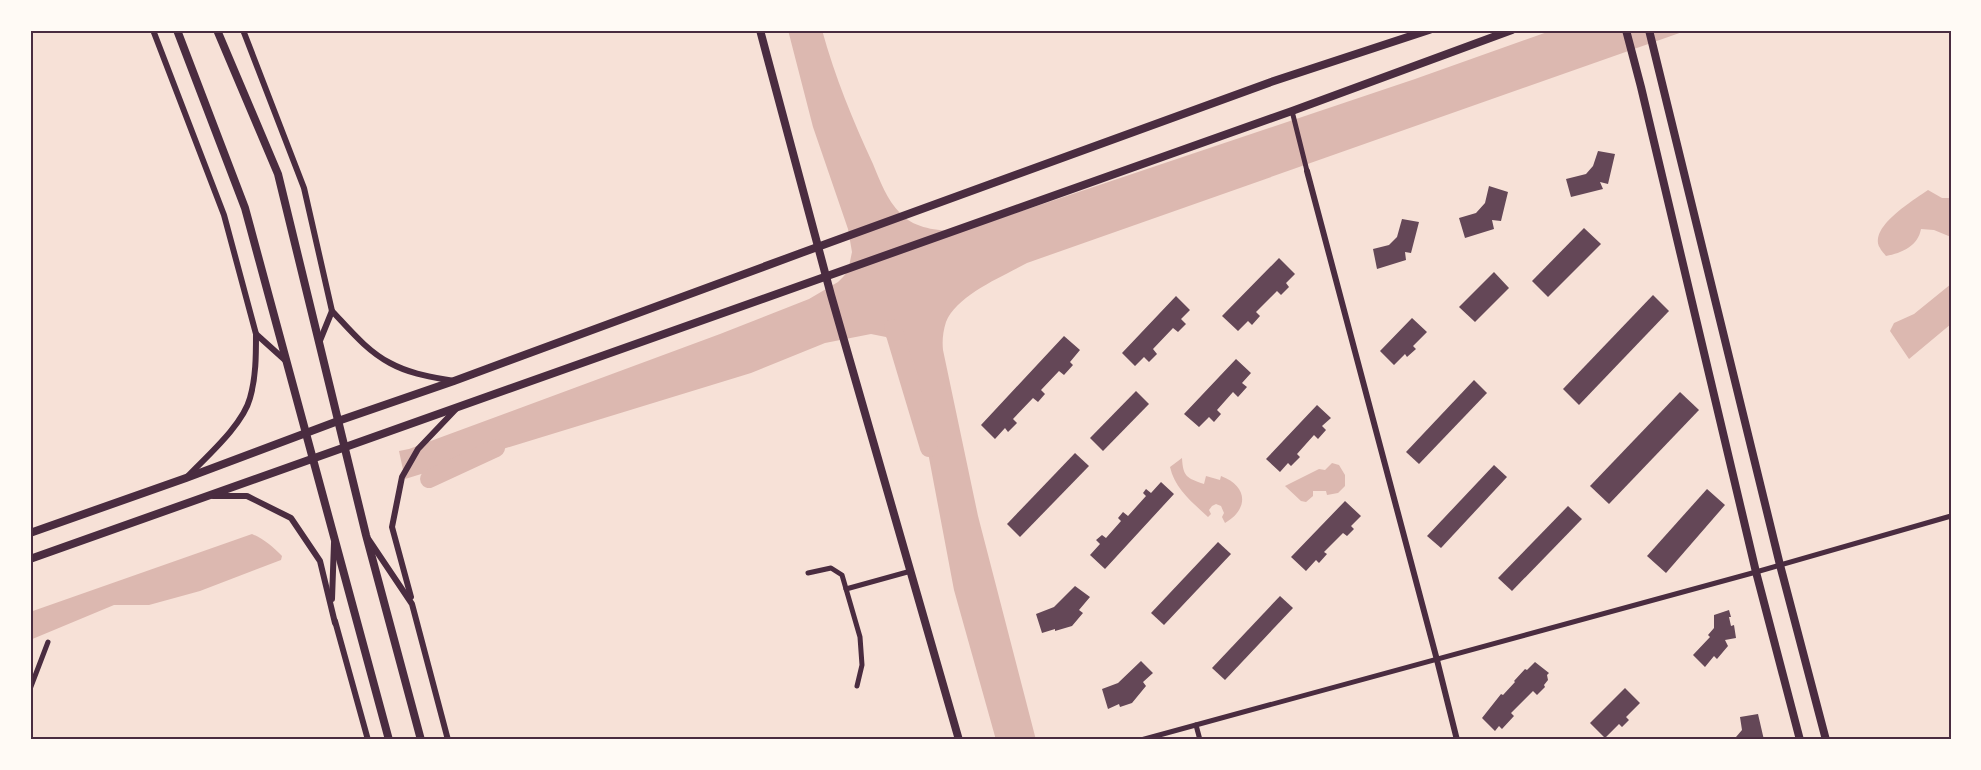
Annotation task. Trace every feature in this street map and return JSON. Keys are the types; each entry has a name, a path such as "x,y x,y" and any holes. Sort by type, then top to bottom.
{"main road":[{"path":"177,30 245,208 389,740"},
{"path":"218,30 278,174 366,535 421,740"},
{"path":"760,30 831,296 959,740"},
{"path":"30,533 1271,82 1429,30"},
{"path":"30,559 1292,111 1512,30"},
{"path":"1626,30 1756,572 1800,740"},
{"path":"1649,30 1780,565 1826,740"}],"street":[{"path":"153,30 224,215 256,334 255,373 250,401 233,429 186,478"},
{"path":"243,30 304,188 332,310 361,342 390,363 419,375 453,381"},
{"path":"1292,111 1457,740"},
{"path":"319,344 332,310"},
{"path":"256,334 286,361"},
{"path":"448,740 392,526 402,477 418,449 458,407"},
{"path":"203,496 247,496 291,518 320,561 368,740"},
{"path":"1141,740 1756,572 1951,516"},
{"path":"366,535 412,604"},
{"path":"334,540 332,593 335,623"},
{"path":"808,573 831,568 842,576 860,637 862,665 856,686"},
{"path":"846,589 911,571"},
{"path":"30,689 48,642"},
{"path":"1196,725 1200,740"}],"shaded area":[{"path":"788,30 822,30 852,115 881,184 895,208 906,219 914,223 930,229 948,231 965,230 1415,79 1553,30 1688,30 1027,263 981,288 960,303 946,322 943,350 978,516 1036,740 996,740 954,590 913,373 903,352 886,337 871,334 825,343 751,373 405,479 399,451 720,334 809,299 843,277 848,271 852,252 848,229 813,127"},
{"path":"1928,190 1942,198 1951,198 1951,237 1934,230 1921,229 1917,240 1908,248 1886,256 1880,249 1878,240 1880,231 1903,207"},
{"path":"1951,284 1951,324 1909,359 1890,331 1894,323 1914,314"},
{"path":"1182,458 1185,473 1194,480 1204,484 1206,476 1220,480 1221,476 1236,486 1242,498 1241,505 1233,517 1225,523 1221,506 1216,504 1209,510 1211,514 1208,517 1185,495 1172,475 1170,467"},
{"path":"1332,463 1339,465 1345,475 1345,486 1338,493 1327,495 1326,491 1313,491 1313,496 1306,502 1301,501 1285,486 1319,469 1325,470"},
{"path":"252,534 275,549 282,556 281,560 200,591 149,605 114,605 30,640 30,612"}],"building":[{"path":"1598,151 1615,154 1608,184 1600,182 1603,189 1571,197 1566,179 1586,174 1593,166"},
{"path":"1489,186 1508,192 1501,221 1492,220 1494,229 1465,238 1459,218 1476,213 1485,203"},
{"path":"1402,219 1419,222 1411,253 1405,252 1406,260 1377,269 1373,249 1389,245 1397,237"},
{"path":"1584,228 1601,244 1548,297 1532,281"},
{"path":"1279,258 1295,274 1286,283 1289,287 1281,295 1277,291 1256,312 1260,316 1252,325 1248,321 1238,331 1222,316"},
{"path":"1494,272 1509,288 1475,322 1459,307"},
{"path":"1653,295 1669,311 1579,405 1563,389"},
{"path":"1176,296 1190,310 1181,319 1186,324 1178,332 1173,328 1153,349 1157,354 1149,362 1144,357 1135,366 1122,353"},
{"path":"1412,318 1427,332 1413,346 1416,349 1407,357 1405,354 1394,365 1380,351"},
{"path":"1064,336 1080,350 1070,362 1073,365 1064,375 1059,371 1041,390 1045,394 1038,402 1033,398 1013,419 1017,423 1008,432 1005,428 995,439 981,425"},
{"path":"1236,359 1251,373 1242,383 1247,387 1238,397 1233,392 1217,410 1221,414 1214,422 1209,417 1199,427 1184,414"},
{"path":"1474,380 1487,393 1419,464 1406,452"},
{"path":"1136,391 1149,404 1103,451 1090,438"},
{"path":"1680,392 1699,410 1609,504 1590,486"},
{"path":"1317,405 1331,418 1322,426 1326,430 1318,439 1314,435 1297,454 1300,457 1291,466 1288,463 1280,472 1266,459"},
{"path":"1075,453 1089,466 1020,537 1007,524"},
{"path":"1494,465 1507,477 1441,548 1427,536"},
{"path":"1161,482 1174,494 1105,569 1090,555 1100,544 1096,540 1102,535 1106,538 1121,521 1118,518 1123,512 1128,516 1146,496 1143,493 1146,489 1151,493"},
{"path":"1707,489 1725,505 1666,573 1647,556"},
{"path":"1345,501 1361,516 1351,526 1354,529 1347,536 1343,533 1324,552 1327,554 1319,563 1316,560 1306,571 1291,557"},
{"path":"1568,506 1582,519 1512,591 1498,578"},
{"path":"1218,542 1231,554 1164,625 1151,613"},
{"path":"1075,586 1090,597 1079,610 1083,613 1072,626 1042,633 1036,614 1054,607"},
{"path":"1280,596 1293,608 1225,680 1212,668"},
{"path":"1729,610 1731,626 1734,625 1736,638 1725,640 1728,646 1717,659 1714,656 1705,667 1693,655 1710,637 1708,635 1714,628 1714,615"},
{"path":"1141,661 1153,673 1143,682 1146,686 1132,703 1120,707 1119,704 1108,709 1102,689 1118,683"},
{"path":"1535,662 1549,673 1545,687 1537,695 1533,691 1511,713 1514,716 1502,729 1499,726 1495,731 1482,718 1501,694 1503,695 1525,669 1527,670"},
{"path":"1625,688 1640,703 1626,717 1629,720 1622,727 1619,724 1605,738 1590,723"},
{"path":"1758,714 1764,740 1738,740 1736,737 1742,730 1740,717"}],"waterway":[{"path":"893,328 929,448"},
{"path":"429,479 496,448"}]}
